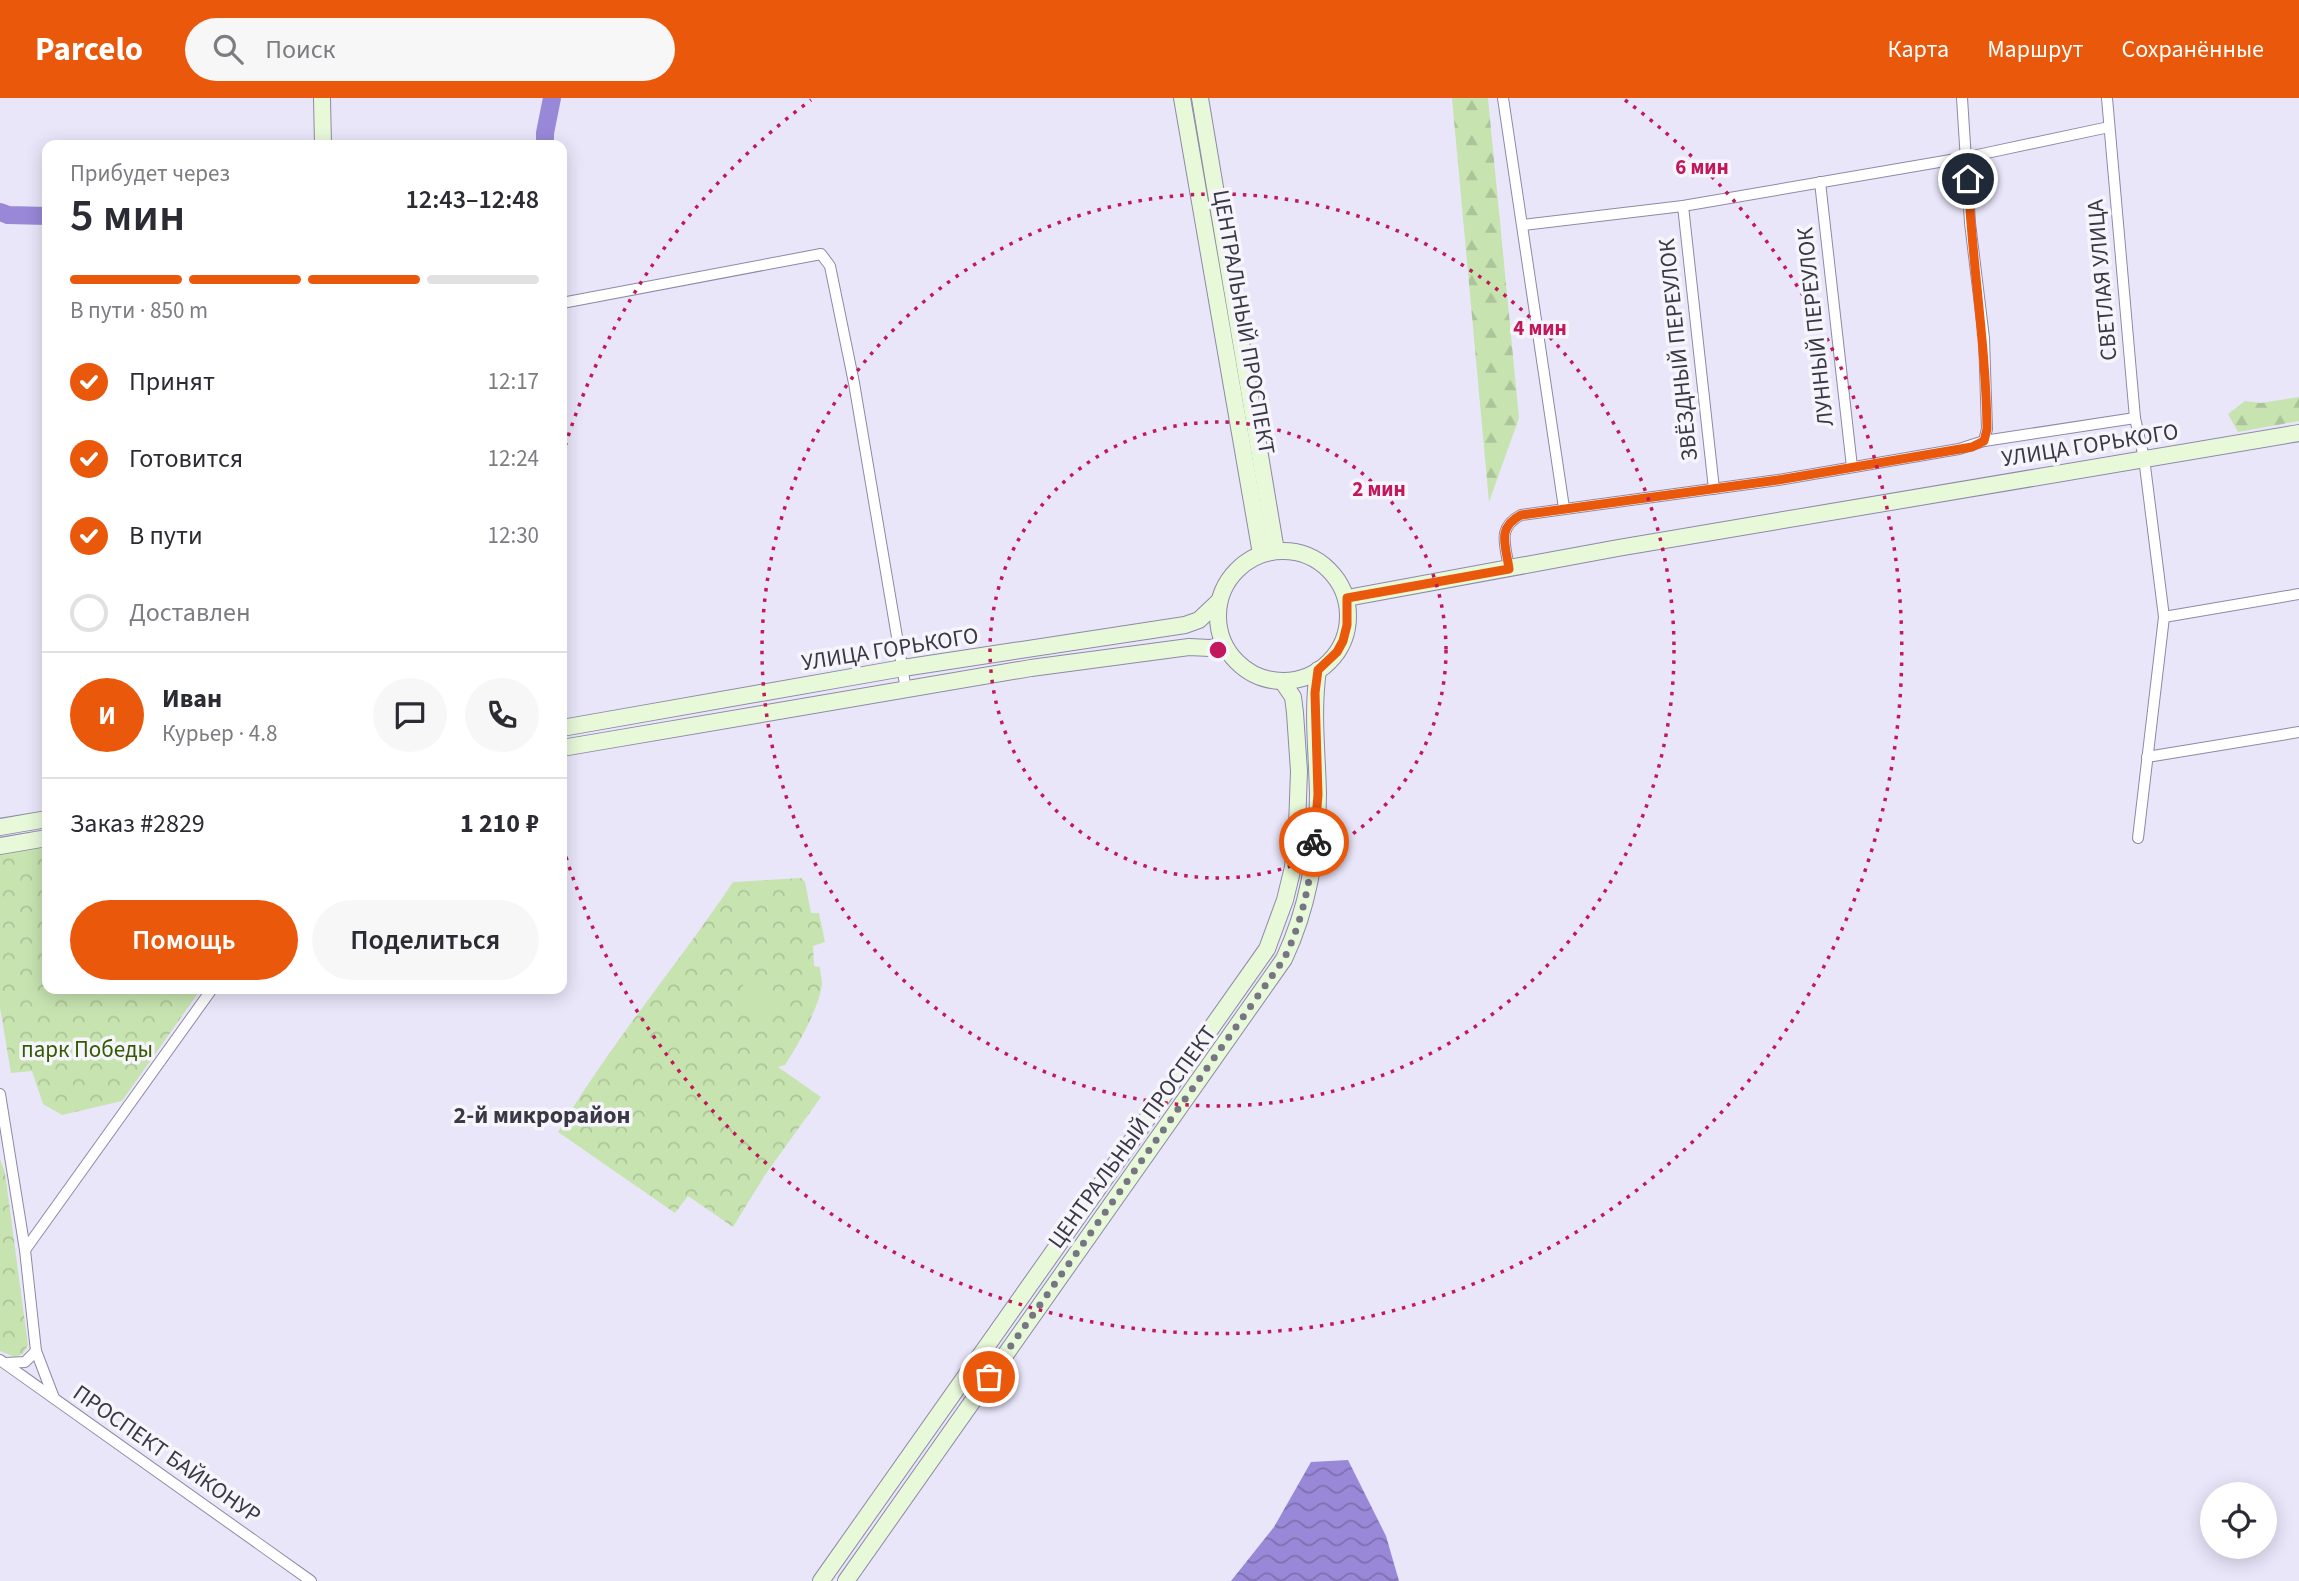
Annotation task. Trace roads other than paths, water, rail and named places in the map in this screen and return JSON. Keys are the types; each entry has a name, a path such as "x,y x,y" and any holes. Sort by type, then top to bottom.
{"main road":[{"path":"322,98 323,140"},
{"name":"ЦЕНТРАЛЬНЫЙ ПРОСПЕКТ","path":"1182,98 1269,553"},
{"name":"ЦЕНТРАЛЬНЫЙ ПРОСПЕКТ","path":"1200,98 1269,553"},
{"name":"УЛИЦА ГОРЬКОГО","path":"1347,598 1618,548 2299,433"},
{"path":"1293,551 1310,556 1336,578 1347,598 1347,625 1337,652 1318,670 1301,678 1282,681 1266,679 1252,673 1239,664 1224,645 1218,622 1218,601 1233,574 1245,562 1269,553 1293,551"},
{"name":"УЛИЦА ГОРЬКОГО","path":"567,727 903,668 1185,625 1199,620 1218,601"},
{"name":"УЛИЦА ГОРЬКОГО","path":"567,747 1031,668 1224,645"},
{"name":"ЦЕНТРАЛЬНЫЙ ПРОСПЕКТ","path":"846,1581 1262,994 1298,932 1312,869 1317,816 1315,693 1318,670"},
{"name":"ЦЕНТРАЛЬНЫЙ ПРОСПЕКТ","path":"821,1581 1267,949 1285,900 1293,867 1297,827 1299,771 1293,698 1282,681"},
{"path":"0,827 42,819"},
{"path":"0,846 42,839"},
{"path":"1285,900 1305,906"},
{"path":"1038,1274 1054,1286"}],"street":[{"path":"1503,98 1564,508"},
{"path":"1962,98 1968,157 1970,223 1984,338 1987,429 1984,441"},
{"name":"СВЕТЛАЯ УЛИЦА","path":"2107,98 2135,418 2144,458 2164,617 2138,838"},
{"path":"1523,225 1683,206 1968,157 2109,127"},
{"name":"ЛУННЫЙ ПЕРЕУЛОК","path":"1821,182 1852,467"},
{"name":"ЗВЁЗДНЫЙ ПЕРЕУЛОК","path":"1683,206 1714,489"},
{"path":"567,302 821,254 831,266 854,383 906,690"},
{"path":"1509,569 1504,530 1509,522 1521,515 1714,489 1972,447 1984,441 2135,418"},
{"path":"2164,617 2299,594"},
{"path":"2147,757 2299,732"},
{"path":"25,1250 208,994"},
{"path":"0,1094 25,1250 36,1351 41,1371 55,1400"},
{"path":"0,1147 10,1155"},
{"path":"3,1362 24,1362 36,1351"},
{"name":"ПРОСПЕКТ БАЙКОНУР","path":"3,1362 311,1581"}],"water":[{"path":"1348,1460 1386,1536 1399,1581 1231,1581 1274,1527 1311,1462"}],"waterway":[{"path":"545,140 552,98"},
{"path":"0,212 8,215 42,216"}],"district":[{"name":"2-й микрорайон","path":"542,1115"}],"park label":[{"name":"парк Победы","path":"87,1049"}]}
